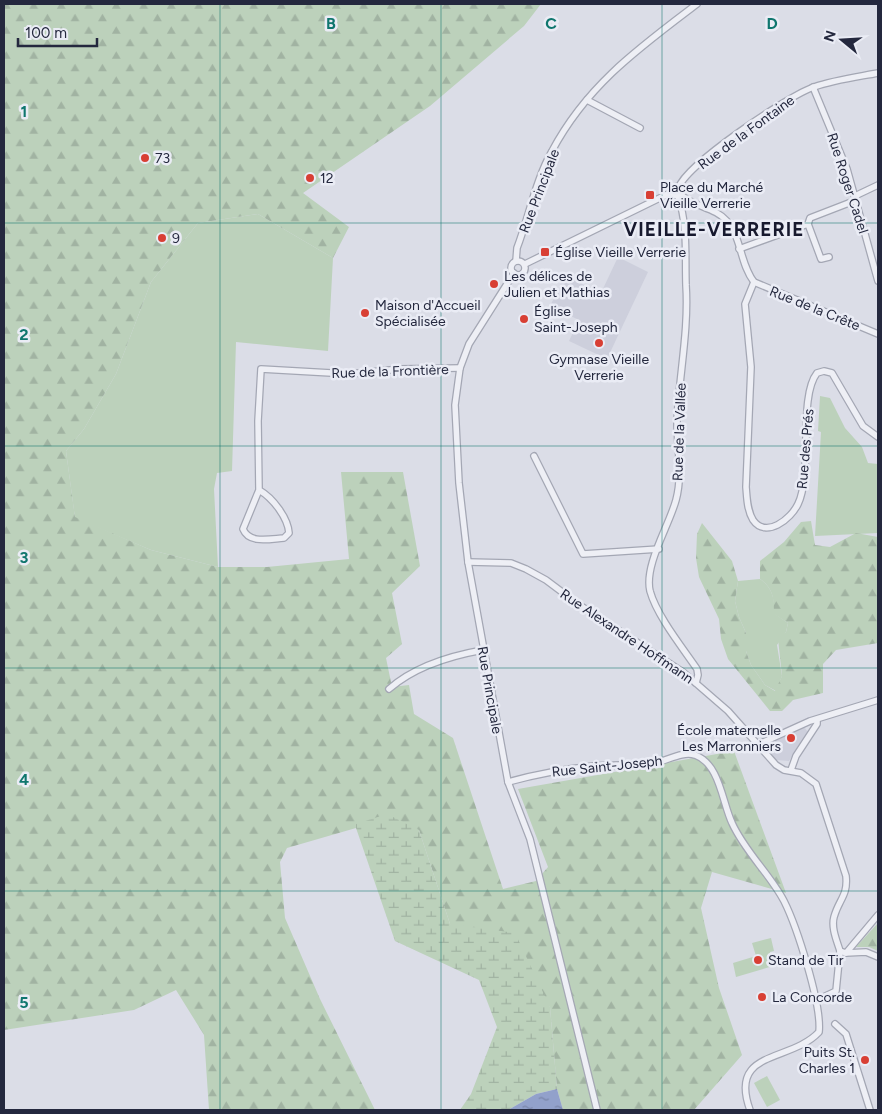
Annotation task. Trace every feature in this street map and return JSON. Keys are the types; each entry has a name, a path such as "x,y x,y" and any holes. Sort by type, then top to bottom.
{"street":[{"name":"Rue Principale","path":"516,261 517,248 551,152 587,100 628,56 697,4"},
{"name":"Rue de la Fontaine","path":"679,192 682,179 700,162 770,111 813,87 878,73"},
{"name":"Rue Roger Cadel","path":"813,87 846,169 878,281"},
{"path":"587,100 640,128"},
{"path":"829,257 821,259 808,224 810,218 854,201 857,195 878,186"},
{"name":"Rue de la Fontaine","path":"524,264 672,192 674,187 679,192"},
{"name":"Rue de la Crête","path":"679,192 727,220 733,230 748,275 754,282 878,334"},
{"name":"Rue de la Vallée","path":"679,192 687,234 688,294 677,422 680,471 676,499 649,578 650,591 659,611 696,669 698,675 696,683"},
{"path":"739,249 808,224"},
{"path":"516,261 521,261 524,264 523,273 514,273 511,266 516,261"},
{"name":"Rue Principale","path":"514,273 469,344 460,368 456,388 456,438 468,562 508,782 530,839 597,1110"},
{"name":"Rue des Prés","path":"754,282 745,304 751,367 746,486 747,503 753,521 758,525 772,528 782,523 798,504 806,449 810,385 817,373 824,371 832,373 863,426 878,437"},
{"name":"Rue de la Frontière","path":"260,490 258,420 260,369 349,374 400,369 460,368"},
{"path":"534,456 583,554 659,549"},
{"path":"260,490 278,507 289,527 289,533 284,538 250,538 246,535 243,524 260,490"},
{"name":"Rue Alexandre Hoffmann","path":"468,562 500,562 526,568 696,683 728,711 776,765 784,770 801,773 816,784 846,876 847,890 834,918 834,928 843,952"},
{"path":"388,689 417,669 465,653 483,650"},
{"path":"759,744 817,720 878,700"},
{"path":"791,770 796,756 817,724 817,720"},
{"name":"Rue Saint-Joseph","path":"508,782 551,771 656,762 686,754 700,758 713,772 737,832 784,900 817,1000 820,1020 819,1032 800,1047 764,1059 750,1070 745,1083 745,1097 750,1110"},
{"path":"817,1000 836,991 843,952 878,915"},
{"path":"843,952 866,952 878,957"},
{"path":"834,1024 846,1034 870,1110"}],"shaded area":[{"path":"618,257 648,272 607,359 569,341 579,320 550,306 565,276 601,293"},
{"name":"École maternelle Les Marronniers","path":"804,727 808,732 789,761 776,760 763,745"}],"green space":[{"path":"4,4 541,4 524,26 430,106 303,193 349,227 333,258 258,214 198,223 151,282 116,374 84,429 66,451 75,517 151,550 218,567 267,567 349,559 341,472 403,472 420,566 392,593 402,644 386,658 392,687 409,685 414,714 453,738 503,889 536,881 548,867 518,789 734,751 786,893 712,872 701,908 719,988 742,1055 694,1110 563,1110 557,1089 550,1007 450,924 419,830 356,824 356,828 287,848 280,862 285,918 320,999 375,1110 209,1110 204,1035 176,990 134,1010 4,1030"},
{"path":"258,214 333,258 328,351 236,342 232,471 217,473 214,489 218,567 151,550 75,518 66,451 84,429 116,374 151,282 198,223"},
{"path":"820,396 830,398 845,428 862,447 868,463 878,464 878,533 815,536 821,432 818,431"},
{"path":"811,521 815,545 830,547 856,533 878,537 878,643 836,650 823,664 823,693 793,700 782,711 770,711 728,659 721,639 719,619 699,577 696,558 697,534 702,523 732,561 738,581 735,601 746,633 746,651 751,665 765,685 775,691 782,676 778,639 786,632 788,623 774,614 772,594 768,586 760,579 760,561 784,542 801,522"},
{"path":"760,579 768,586 772,594 775,614 788,623 786,632 777,645 782,676 776,691 765,685 751,665 746,651 746,633 735,601 738,581"},
{"path":"387,814 419,830 450,924 515,933 550,1007 557,1089 536,1094 508,1110 460,1110 471,1094 497,1027 479,980 395,941 356,828 356,824"},
{"path":"878,923 878,951 869,947 856,947"},
{"name":"Stand de Tir","path":"771,938 774,951 770,952 773,966 736,977 733,963 756,956 752,943"},
{"path":"767,1076 780,1100 767,1107 754,1083"}],"water":[{"path":"557,1089 563,1110 508,1110 536,1094"}],"place":[{"name":"73","path":"145,158"},
{"name":"12","path":"310,178"},
{"name":"Place du Marché Vieille Verrerie","path":"650,195"},
{"name":"9","path":"162,238"},
{"name":"Église Vieille Verrerie","path":"545,252"},
{"name":"Les délices de Julien et Mathias","path":"494,284"},
{"name":"Maison d'Accueil Spécialisée","path":"365,313"},
{"name":"Église Saint-Joseph","path":"524,319"},
{"name":"Gymnase Vieille Verrerie","path":"599,343"},
{"name":"École maternelle Les Marronniers","path":"791,738"},
{"name":"Stand de Tir","path":"758,960"},
{"name":"La Concorde","path":"762,997"},
{"name":"Puits St. Charles 1","path":"865,1060"}],"district":[{"name":"VIEILLE-VERRERIE","path":"714,229"}]}
